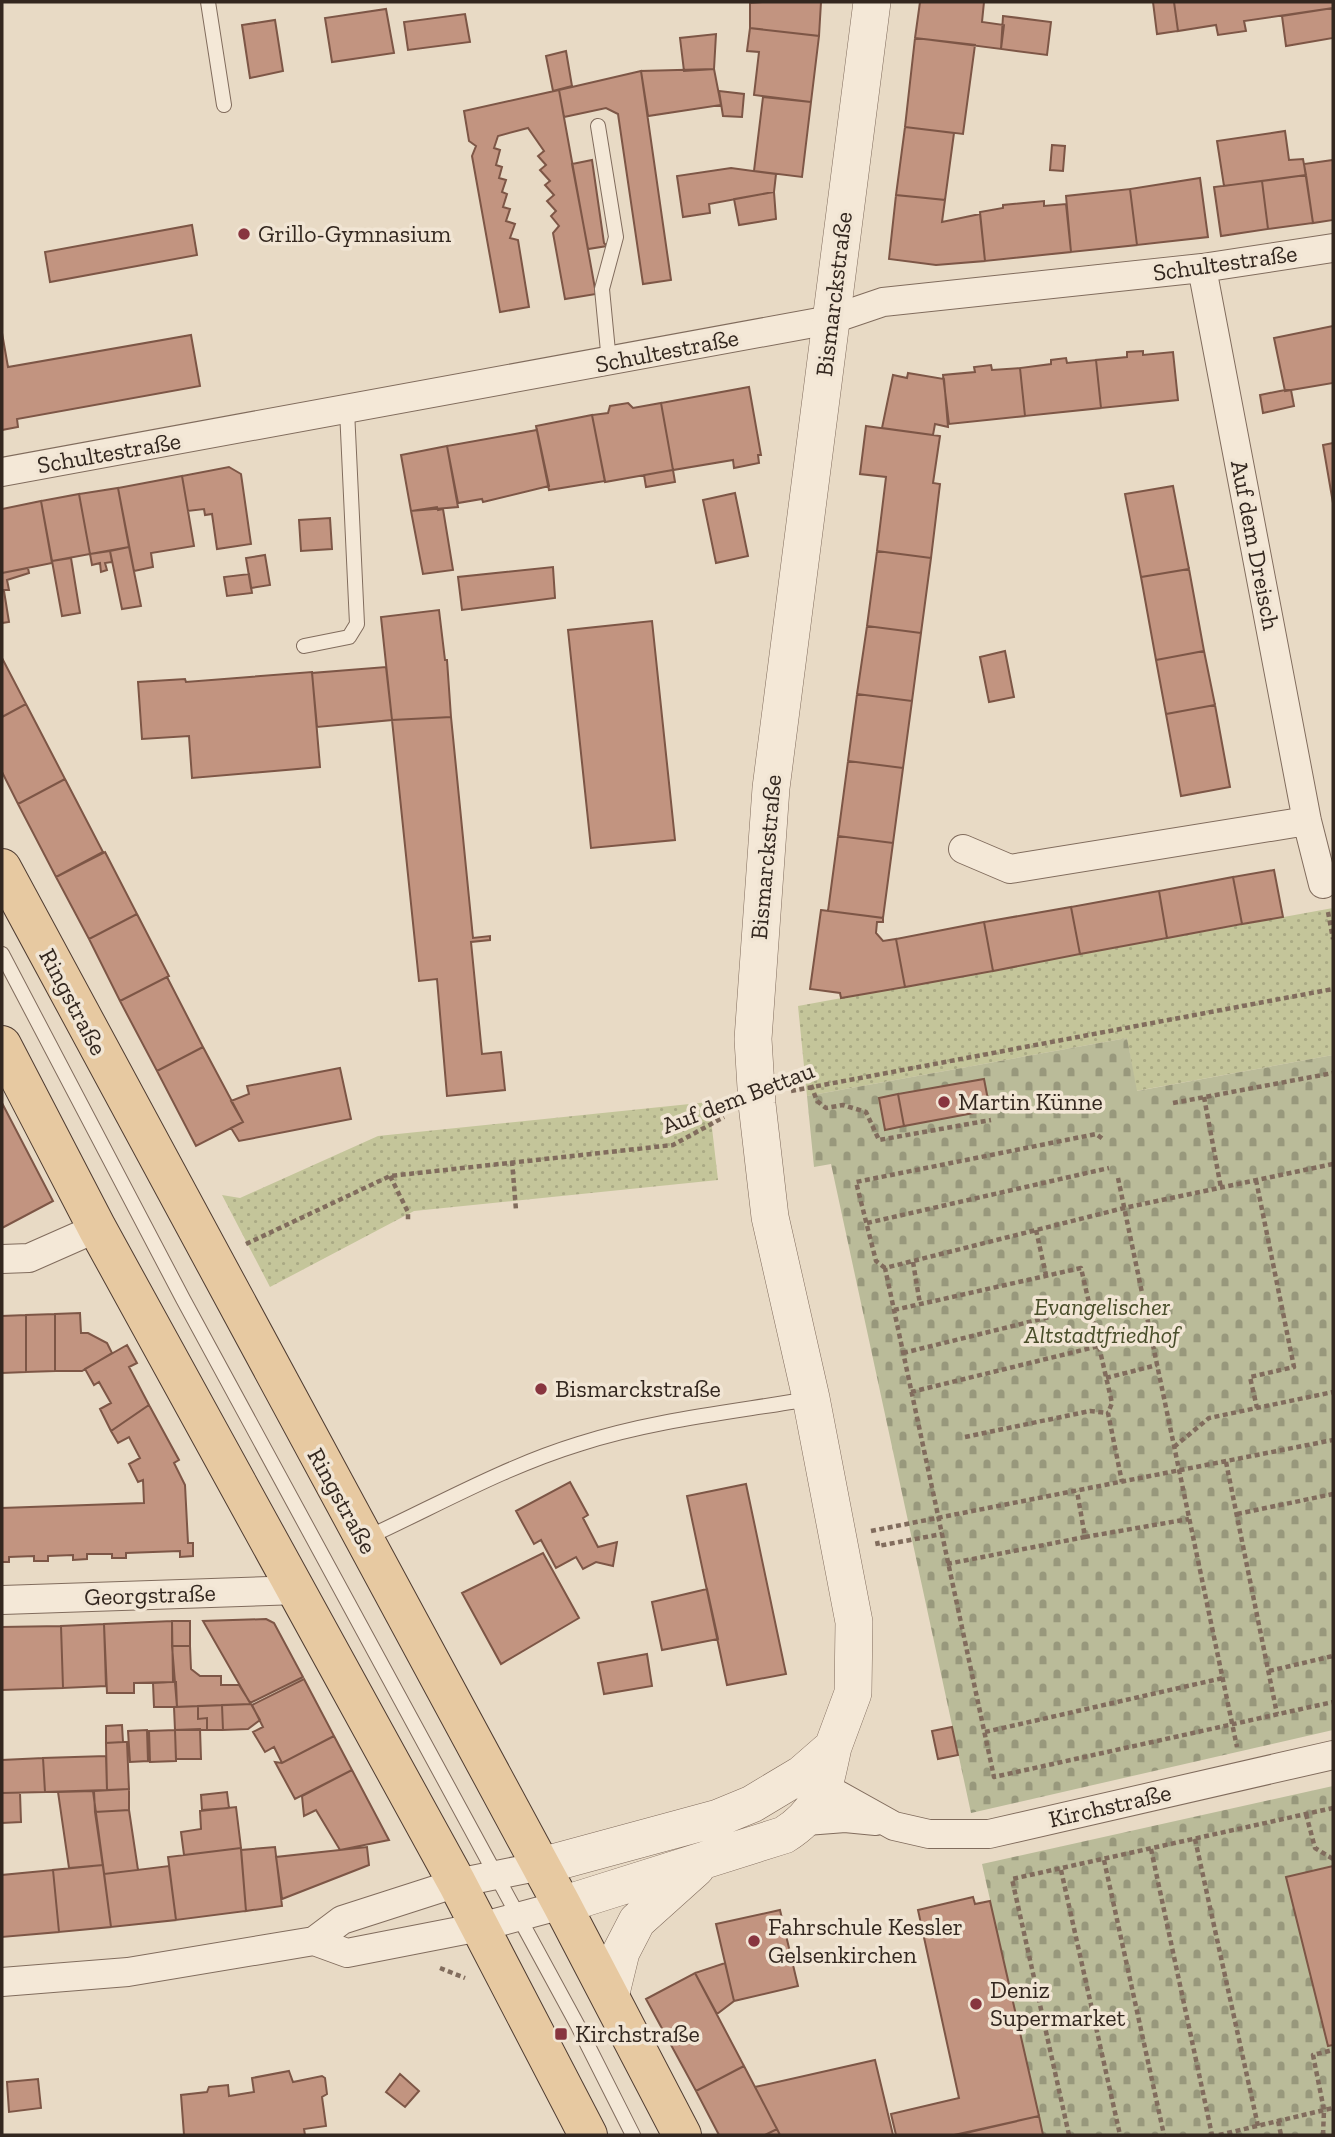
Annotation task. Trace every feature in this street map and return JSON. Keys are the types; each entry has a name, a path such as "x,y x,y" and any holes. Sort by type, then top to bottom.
{"main road":[{"name":"Ringstraße","path":"2,868 211,1261 562,1905 682,2135"},
{"path":"2,1045 97,1228 299,1590 457,1883 588,2135"}],"street":[{"name":"Bismarckstraße","path":"813,1781 833,1747 853,1693 854,1622 811,1398 770,1217 757,1104 755,1002 771,788 872,2"},
{"name":"Schultestraße","path":"2,472 830,320 883,302 1202,268 1333,248"},
{"name":"Auf dem Dreisch","path":"1202,268 1307,821 1323,884"},
{"path":"963,849 1010,869 1307,821"},
{"path":"2,1259 29,1258 97,1228"},
{"name":"Georgstraße","path":"2,1600 299,1590"},
{"name":"Kirchstraße","path":"314,1941 347,1953 480,1927 702,1863 784,1835 806,1821 845,1818 886,1822 929,1834 989,1834 1333,1755"},
{"path":"806,1821 813,1781"},
{"name":"Kirchstraße","path":"2,1982 128,1972 314,1941 342,1920 457,1883 541,1866 718,1818 813,1781 886,1822"},
{"name":"Kirchstraße","path":"610,1997 621,1952 637,1921 702,1863"}],"lane":[{"path":"208,2 224,105"},
{"path":"598,126 616,237 602,289 609,362"},
{"path":"304,646 336,642 349,637 357,624 347,410"},
{"path":"2,954 183,1300 633,2135"},
{"path":"363,1539 507,1470 581,1443 660,1425 811,1398"}],"path":[{"name":"Auf dem Bettau","path":"211,1261 390,1176 673,1145 725,1116 811,1085 1333,989"},
{"path":"1173,1103 1333,1073"},
{"path":"811,1085 817,1101 826,1108 843,1105 866,1112 879,1140 990,1120"},
{"path":"1204,1097 1221,1188"},
{"path":"1102,1139 1096,1134 856,1182 876,1261 885,1268 994,1777 1333,1702"},
{"path":"512,1161 516,1210"},
{"path":"885,1268 1124,1208 1333,1164"},
{"path":"867,1223 1109,1168"},
{"path":"390,1176 408,1212 408,1222"},
{"path":"1118,1178 1243,1775"},
{"path":"1256,1180 1294,1367 1250,1377 1257,1408"},
{"path":"1036,1230 1046,1275"},
{"path":"913,1262 920,1304"},
{"path":"894,1310 1081,1268 1112,1403 1108,1413 1122,1482"},
{"path":"903,1353 1090,1307"},
{"path":"911,1392 1099,1346"},
{"path":"1106,1378 1157,1366"},
{"path":"1174,1447 1209,1418 1333,1392"},
{"path":"965,1437 1090,1411 1108,1413"},
{"path":"839,1537 1333,1440"},
{"path":"1226,1462 1278,1714"},
{"path":"1077,1491 1085,1538"},
{"path":"1237,1514 1333,1494"},
{"path":"947,1564 1189,1519"},
{"path":"875,1530 878,1546 942,1534"},
{"path":"1269,1671 1333,1656"},
{"path":"985,1732 1223,1678"},
{"path":"1069,2135 1012,1879 1333,1808"},
{"path":"1306,1814 1315,1849 1333,1858"},
{"path":"1195,1839 1258,2126"},
{"path":"1151,1849 1212,2135"},
{"path":"1104,1860 1164,2135"},
{"path":"1061,1870 1119,2135"},
{"path":"1324,2135 1324,2110 1312,2055 1333,2050"},
{"path":"1219,2135 1333,2108"},
{"path":"1278,2121 1281,2135"}],"green space":[{"path":"1333,908 1333,1055 1136,1091 1127,1038 807,1096 798,1006"},
{"name":"Evangelischer Altstadtfriedhof","path":"1127,1038 1137,1091 1333,1055 1333,1730 971,1813 831,1164 814,1167 807,1096"},
{"path":"709,1102 718,1180 414,1211 270,1287 222,1195 240,1198 378,1136"},
{"path":"1333,1786 1333,2135 1043,2135 982,1864"}],"building":[{"path":"821,2 819,36 750,28 750,3"},
{"path":"920,2 984,2 982,22 1004,25 1001,49 915,38"},
{"path":"1153,2 1174,2 1178,31 1157,34"},
{"path":"1174,2 1333,2 1333,8 1244,21 1246,31 1218,35 1216,25 1178,31"},
{"path":"1333,8 1333,38 1286,46 1282,16"},
{"path":"386,9 394,53 332,62 325,18"},
{"path":"465,14 470,42 408,50 404,22"},
{"path":"1003,16 1051,22 1047,55 1001,49"},
{"path":"275,20 283,71 250,78 242,25"},
{"path":"750,28 819,36 811,102 754,95 759,52 747,51"},
{"path":"716,34 714,69 684,71 680,38"},
{"path":"915,38 975,45 963,134 905,127"},
{"path":"566,51 572,86 553,91 546,56"},
{"path":"714,69 721,105 648,116 641,71"},
{"path":"641,71 671,280 643,284 618,114 606,108 564,117 559,90"},
{"path":"559,90 596,294 565,299 553,233 559,226 551,216 556,211 547,201 554,195 545,185 550,181 540,170 546,165 538,156 544,151 528,128 498,136 494,148 500,150 496,165 502,167 499,178 506,180 502,192 507,194 503,207 510,209 506,221 515,224 510,238 518,240 529,307 500,312 472,156 476,146 469,141 464,111"},
{"path":"719,91 744,94 742,117 723,116"},
{"path":"763,97 811,102 802,177 754,171"},
{"path":"905,127 954,133 945,200 896,195"},
{"path":"1285,131 1289,160 1303,159 1306,175 1224,186 1217,141"},
{"path":"1052,145 1065,146 1063,171 1050,170"},
{"path":"592,160 604,243 607,246 588,249 572,164"},
{"path":"1333,160 1333,220 1313,223 1304,164"},
{"path":"731,168 776,174 774,192 709,204 710,213 683,217 677,176"},
{"path":"1306,175 1313,223 1268,229 1262,181"},
{"path":"1200,178 1208,237 1137,245 1130,189"},
{"path":"1262,181 1268,229 1221,236 1214,187"},
{"path":"1130,189 1137,245 1071,252 1066,196"},
{"path":"774,192 776,219 739,225 734,199"},
{"path":"896,195 945,200 942,222 980,214 985,261 936,265 889,259"},
{"path":"1044,201 1044,206 1066,204 1071,252 985,261 980,212 1003,208 1003,205"},
{"path":"192,225 197,255 50,282 45,252"},
{"path":"1333,326 1333,383 1285,391 1274,338"},
{"path":"2,333 8,367 191,335 200,386 17,419 18,427 2,430"},
{"path":"1143,351 1143,355 1173,352 1178,400 1101,408 1096,360 1127,357 1127,352"},
{"path":"1066,358 1067,363 1096,360 1101,408 1025,416 1020,368 1051,364 1051,360"},
{"path":"991,365 992,370 1020,368 1025,416 949,424 943,375 975,372 974,367"},
{"path":"908,373 944,379 948,427 935,424 933,435 882,428 893,375 907,378"},
{"path":"749,387 761,455 758,455 759,463 734,468 733,460 673,470 661,403"},
{"path":"1291,390 1294,406 1263,413 1260,395"},
{"path":"628,403 633,408 661,403 673,470 605,482 592,415 608,413 610,406"},
{"path":"592,415 605,481 549,490 536,426"},
{"path":"866,426 940,436 933,483 940,484 931,558 877,551 886,477 860,474"},
{"path":"537,430 549,486 483,502 482,499 458,503 447,446"},
{"path":"1333,443 1333,503 1323,445"},
{"path":"447,446 458,507 411,511 401,455"},
{"path":"229,467 241,474 251,544 217,549 212,514 205,515 204,509 188,511 182,476"},
{"path":"673,470 675,482 646,487 644,475"},
{"path":"182,476 194,546 151,553 153,567 134,571 118,488"},
{"path":"1173,486 1189,569 1141,577 1125,494"},
{"path":"118,488 129,547 90,554 79,494"},
{"path":"735,493 748,556 716,563 703,500"},
{"path":"79,494 90,554 52,561 41,501"},
{"path":"41,501 52,563 2,573 2,509"},
{"path":"437,507 438,510 443,509 453,570 423,574 411,511"},
{"path":"330,518 332,549 301,551 299,520"},
{"path":"129,547 141,606 122,609 110,551"},
{"path":"110,551 112,562 105,563 107,570 101,572 100,563 92,565 90,554"},
{"path":"877,551 931,558 921,633 867,626"},
{"path":"265,555 270,585 251,588 246,558"},
{"path":"71,558 80,613 62,616 52,561"},
{"path":"553,567 555,598 462,610 458,577"},
{"path":"28,568 29,573 7,580 9,590 2,590 2,573"},
{"path":"1189,569 1204,651 1156,660 1141,577"},
{"path":"249,574 252,593 227,596 224,577"},
{"path":"2,590 9,622 2,623"},
{"path":"439,610 447,660 451,717 392,720 381,617"},
{"path":"652,621 675,840 591,848 568,630"},
{"path":"867,626 921,633 912,701 857,694"},
{"path":"1005,651 1014,697 989,702 980,657"},
{"path":"1204,651 1215,705 1166,714 1156,660"},
{"path":"2,658 26,704 2,717"},
{"path":"386,667 392,720 317,727 312,673"},
{"path":"312,672 320,767 192,778 189,736 142,739 138,682 185,679 186,682"},
{"path":"857,694 912,701 903,768 848,761"},
{"path":"26,704 65,779 18,804 2,772 2,717"},
{"path":"1215,705 1230,787 1181,796 1166,714"},
{"path":"451,717 473,938 490,936 490,940 471,942 482,1054 501,1052 505,1090 447,1096 437,979 419,981 392,720"},
{"path":"848,761 903,768 893,843 838,836"},
{"path":"65,779 103,852 56,877 18,804"},
{"path":"838,836 893,843 883,918 828,911"},
{"path":"105,852 137,914 89,939 56,877"},
{"path":"1274,870 1283,917 1242,924 1233,877"},
{"path":"1233,877 1242,924 1167,938 1159,891"},
{"path":"1159,891 1167,938 1080,954 1071,907"},
{"path":"1071,907 1080,954 993,971 984,922"},
{"path":"821,910 883,918 883,922 877,922 876,933 883,941 896,939 905,987 841,998 840,993 810,989"},
{"path":"137,914 169,976 120,1001 89,939"},
{"path":"984,922 993,971 905,987 896,939"},
{"path":"167,977 203,1047 157,1071 120,1001"},
{"path":"203,1047 243,1122 196,1146 157,1071"},
{"path":"340,1068 351,1119 239,1141 231,1128 243,1122 231,1101 249,1094 247,1086"},
{"name":"Martin Künne","path":"984,1079 990,1110 904,1126 898,1094"},
{"path":"898,1094 904,1126 885,1130 879,1098"},
{"path":"2,1103 53,1201 2,1228"},
{"path":"80,1313 81,1333 88,1333 107,1343 112,1353 82,1371 55,1371 55,1314"},
{"path":"55,1314 55,1371 26,1372 26,1315"},
{"path":"26,1315 26,1372 2,1373 2,1316"},
{"path":"127,1345 137,1363 129,1367 149,1405 111,1431 100,1409 111,1403 99,1382 94,1385 85,1369"},
{"path":"149,1405 179,1460 174,1463 185,1485 188,1543 193,1543 193,1556 180,1557 180,1551 126,1553 126,1558 112,1558 112,1554 87,1554 87,1559 73,1560 73,1555 48,1556 48,1561 34,1561 34,1556 9,1557 9,1562 2,1562 2,1508 144,1503 143,1480 138,1482 129,1464 140,1458 129,1437 118,1443 111,1431"},
{"path":"570,1482 588,1515 583,1518 598,1547 617,1542 613,1566 596,1562 583,1569 576,1557 556,1568 541,1540 534,1544 516,1511"},
{"path":"746,1484 786,1674 727,1685 687,1496"},
{"path":"543,1553 579,1618 501,1664 462,1593"},
{"path":"707,1589 718,1639 662,1650 652,1602"},
{"path":"266,1619 274,1623 303,1677 250,1703 203,1621"},
{"path":"172,1621 190,1621 190,1646 172,1646"},
{"path":"172,1621 173,1682 134,1683 134,1693 107,1693 104,1624"},
{"path":"104,1624 106,1686 63,1688 61,1626"},
{"path":"61,1626 63,1688 2,1690 2,1627"},
{"path":"172,1646 190,1646 191,1669 200,1676 221,1676 221,1685 239,1685 251,1704 177,1707"},
{"path":"647,1654 652,1686 604,1694 598,1663"},
{"path":"304,1679 334,1736 282,1763 274,1747 265,1752 253,1732 263,1727 252,1705"},
{"path":"176,1682 177,1707 154,1707 153,1683"},
{"path":"251,1704 260,1720 248,1729 223,1730 222,1705"},
{"path":"222,1705 223,1730 207,1730 207,1718 198,1719 198,1706"},
{"path":"198,1706 198,1719 207,1718 207,1730 175,1730 174,1707"},
{"path":"122,1725 123,1742 106,1743 106,1726"},
{"path":"952,1727 958,1755 938,1759 932,1731"},
{"path":"200,1729 201,1759 176,1759 175,1730"},
{"path":"147,1730 148,1761 130,1762 128,1731"},
{"path":"175,1730 176,1761 150,1762 149,1731"},
{"path":"334,1736 352,1770 295,1799 275,1762 282,1763"},
{"path":"127,1742 129,1789 107,1790 106,1743"},
{"path":"106,1756 107,1790 45,1792 43,1758"},
{"path":"43,1758 45,1792 2,1793 2,1760"},
{"path":"352,1770 389,1840 340,1850 316,1810 304,1816 302,1796"},
{"path":"129,1789 129,1810 95,1812 94,1791"},
{"path":"93,1791 103,1865 69,1868 58,1792"},
{"path":"227,1792 229,1808 202,1810 201,1795"},
{"path":"2,1793 20,1793 21,1822 2,1823"},
{"path":"236,1807 241,1848 184,1855 181,1832 201,1829 200,1811"},
{"path":"129,1810 138,1870 104,1874 95,1812"},
{"path":"275,1847 282,1906 246,1911 241,1850"},
{"path":"367,1847 369,1865 282,1899 276,1857"},
{"path":"241,1848 246,1911 176,1920 168,1857"},
{"path":"103,1865 111,1927 59,1932 53,1870"},
{"path":"169,1866 176,1920 111,1927 104,1874"},
{"path":"1333,1866 1333,2045 1328,2046 1286,1877"},
{"path":"53,1870 59,1932 2,1937 2,1875"},
{"name":"Deniz Supermarket","path":"973,1897 975,1904 990,1901 1039,2116 954,2135 896,2135 891,2114 959,2098 918,1910"},
{"name":"Fahrschule Kessler Gelsenkirchen","path":"780,1910 798,1986 734,2001 716,1924"},
{"path":"725,1963 734,2001 717,2014 695,1973"},
{"path":"695,1973 744,2066 696,2091 646,1999"},
{"path":"875,2060 893,2135 780,2135 755,2087"},
{"path":"744,2066 777,2129 765,2135 719,2135 696,2091"},
{"path":"289,2071 293,2082 322,2076 325,2078 327,2094 322,2097 326,2126 304,2129 305,2135 184,2135 181,2095 207,2092 209,2087 228,2085 229,2096 254,2092 252,2078"},
{"path":"400,2074 419,2091 405,2107 386,2092"},
{"path":"38,2079 41,2108 9,2112 7,2082"},
{"path":"1039,2116 1043,2135 957,2135"},
{"path":"777,2129 780,2135 765,2135"}],"place":[{"name":"Grillo-Gymnasium","path":"244,234"},
{"name":"Martin Künne","path":"944,1102"},
{"name":"Bismarckstraße","path":"541,1389"},
{"name":"Fahrschule Kessler Gelsenkirchen","path":"754,1941"},
{"name":"Deniz Supermarket","path":"976,2004"},
{"name":"Kirchstraße","path":"561,2034"}]}
